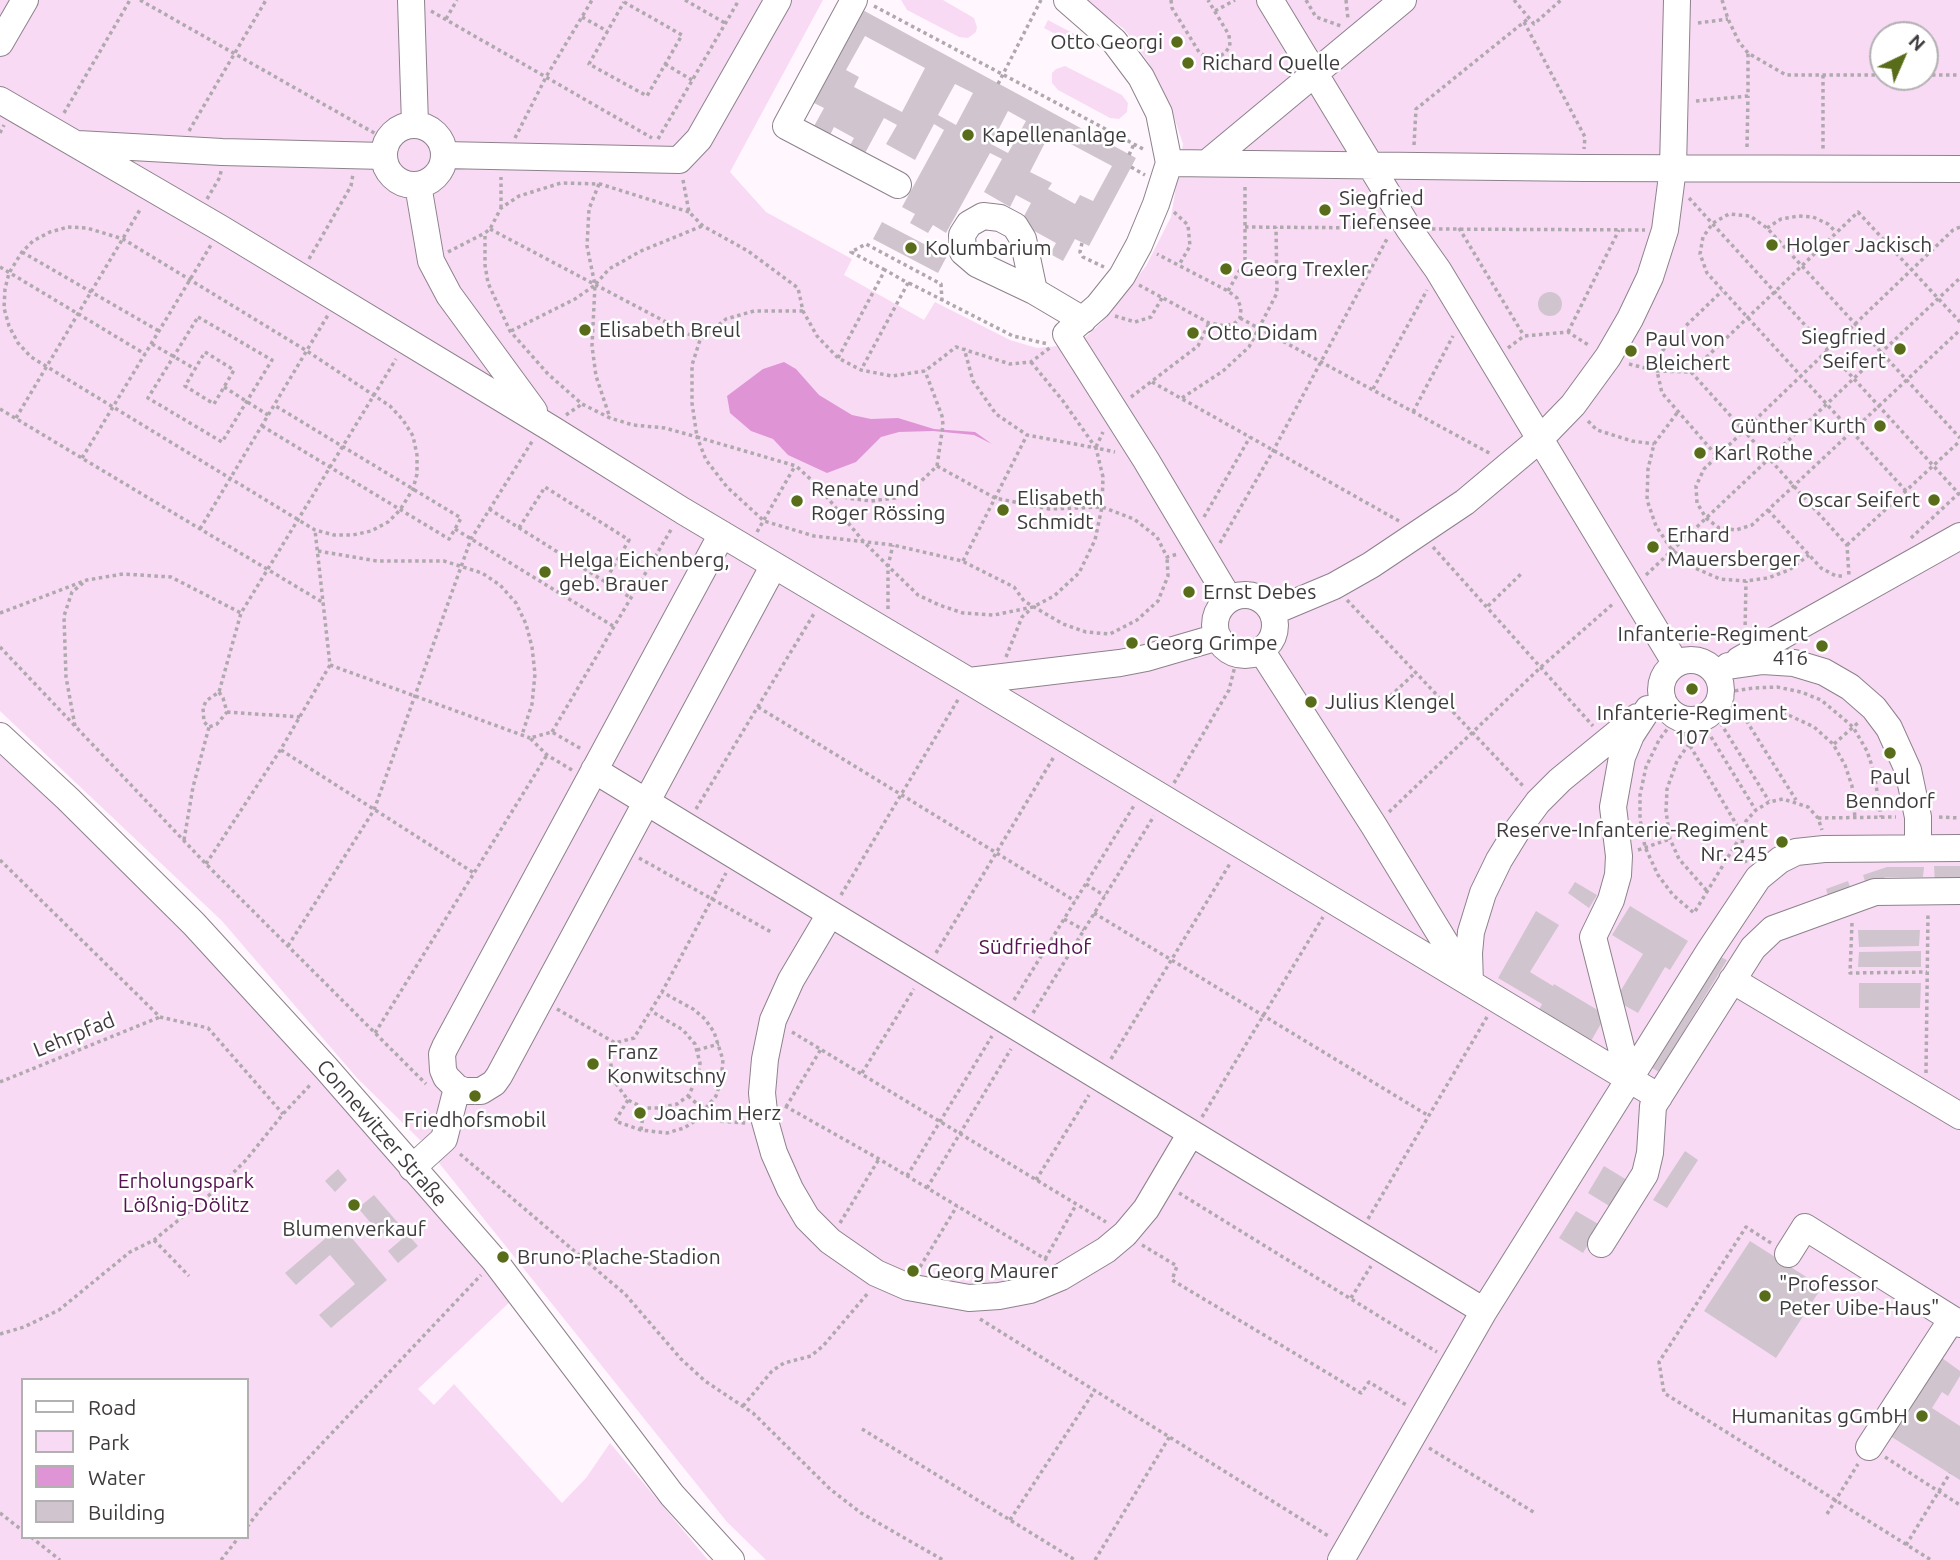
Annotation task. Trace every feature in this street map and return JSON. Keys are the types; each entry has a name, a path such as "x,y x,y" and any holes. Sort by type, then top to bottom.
{"street":[{"path":"0,43 25,0"},
{"path":"444,155 679,160 699,139 778,0"},
{"path":"1067,0 1114,41 1141,77 1159,113 1169,163 1139,245 1122,276 1090,313 1066,334 1229,599"},
{"path":"1270,0 1409,229 1465,314 1676,664"},
{"path":"1207,163 1403,0"},
{"path":"863,3 786,126 898,185"},
{"path":"415,124 419,4"},
{"path":"1272,612 1334,586 1465,502 1540,439 1573,405 1608,357 1650,277 1665,230 1673,168 1677,13"},
{"path":"0,100 220,228 544,424 682,511 1065,738 1659,1097"},
{"path":"415,124 435,134 443,147 444,155 436,176 418,185 407,184 393,177 388,171 386,148 398,130 415,124"},
{"path":"62,138 222,152 357,155 386,148"},
{"path":"1169,163 1960,169"},
{"path":"418,185 431,261 449,295 485,347 544,424"},
{"path":"1034,291 1090,313"},
{"path":"412,1168 444,1139 454,1100 443,1070 442,1054 445,1047 722,534"},
{"path":"1629,1079 1593,937 1611,900 1618,875 1619,856 1613,807 1622,757 1631,735 1698,695 1855,582 1960,536"},
{"path":"454,1100 481,1091 494,1083 774,565"},
{"path":"1244,594 1252,595 1266,603 1272,612 1274,632 1267,645 1249,652 1224,646 1218,637 1216,617 1229,599 1244,594"},
{"path":"969,681 1120,663 1218,637"},
{"path":"1249,652 1374,826 1471,984"},
{"path":"1691,660 1706,663 1698,695 1662,682 1665,675 1676,664 1691,660"},
{"path":"1471,984 1471,932 1483,894 1499,859 1538,802 1606,741 1763,661 1794,663 1833,677 1850,687 1874,708 1889,728 1902,753 1913,789 1928,891"},
{"name":"Connewitzer Straße","path":"0,736 194,924 326,1068 495,1260 672,1495 731,1560"},
{"path":"595,770 1484,1311"},
{"path":"1345,1554 1484,1311 1758,878 1780,860 1796,852 1824,849 1960,848"},
{"path":"1601,1244 1645,1174 1650,1153 1653,1106 1753,948 1773,929 1875,892 1960,891"},
{"path":"830,914 791,980 773,1020 762,1093 775,1114 774,1153 790,1189 807,1218 830,1241 855,1260 908,1287 940,1294 979,1298 1030,1290 1053,1268 1095,1258 1125,1234 1146,1209 1191,1133"},
{"path":"1732,980 1960,1116"},
{"path":"1788,1254 1805,1227 1956,1321 1869,1447"}],"path":[{"path":"62,138 130,0"},
{"path":"140,0 234,54 386,148"},
{"path":"179,148 266,0"},
{"path":"446,19 457,0"},
{"path":"431,261 491,229 500,208 507,157 515,133 592,0"},
{"path":"685,0 725,23"},
{"path":"419,4 657,141 738,0"},
{"path":"998,84 1041,0"},
{"path":"1171,0 1172,8 1199,52 1208,58 1216,58 1226,53 1230,46 1229,35 1208,0"},
{"path":"1216,12 1234,0"},
{"path":"1306,0 1316,17 1349,30"},
{"path":"1514,0 1534,24 1561,0"},
{"path":"1722,0 1739,42 1748,52 1786,75 1869,75"},
{"path":"624,2 682,35 647,96 589,64 608,32 624,2"},
{"path":"863,3 1169,163"},
{"path":"1677,13 1728,19"},
{"path":"582,17 608,32"},
{"path":"1412,164 1416,109 1529,18"},
{"path":"1524,22 1585,137 1584,168"},
{"path":"1747,169 1748,52"},
{"path":"665,64 692,80"},
{"path":"1823,75 1823,169"},
{"path":"1939,75 1960,75"},
{"path":"1674,103 1748,96"},
{"path":"1129,155 1134,144"},
{"path":"198,215 220,177 222,152"},
{"path":"299,276 351,186 357,155"},
{"path":"679,160 689,212"},
{"path":"1228,291 1245,261 1245,163"},
{"path":"1673,168 1688,196 1960,493 1908,541"},
{"path":"500,208 519,196 561,183 600,184 689,212 703,226 748,251 798,288 803,311 817,336 838,358 861,370 891,376 925,371 956,347 1010,364 1031,362 1054,345 1013,336 942,301 850,252 866,244 941,284 942,301"},
{"path":"600,184 589,209 587,246 595,285 592,345 596,376 610,418"},
{"path":"16,418 153,188"},
{"path":"1156,204 1177,213 1188,225 1189,246 1179,265"},
{"path":"1768,510 1821,568 1855,582 1847,545 1691,372 1746,318 1858,212 1960,322"},
{"path":"1847,545 1934,466 1960,439 1767,228 1749,216 1729,214 1713,223 1703,237 1700,254 1707,273 1906,491"},
{"path":"1767,228 1781,219 1813,216 1836,232"},
{"path":"485,347 510,331 575,299 595,285 609,269 641,251 703,226"},
{"path":"68,227 87,228 123,239 307,351 390,406 403,419 412,436 417,455 417,474 400,510 388,522 372,531 334,535 316,530 47,366 24,350 9,326 4,308 9,272 22,252 33,241 68,227"},
{"path":"1167,557 1200,549 1273,451 1393,228 1245,227"},
{"path":"1181,399 1223,371 1249,347 1277,293 1276,227"},
{"path":"1960,227 1703,469 1696,486 1697,503 1706,519 1719,528 1736,530 1752,525 1960,330"},
{"path":"82,458 220,228"},
{"path":"1459,228 1524,336"},
{"path":"491,229 700,340"},
{"path":"1409,229 1665,230"},
{"path":"1569,332 1619,230"},
{"path":"485,233 488,283 510,331 548,374 582,404 610,418 633,425 665,428 796,466 817,485 863,541 918,595 963,613 993,615 1033,607 1054,597 1079,573 1095,540 1102,508 1103,477 1096,448 1031,362"},
{"path":"1082,243 1080,252 1083,257 1209,323 1225,326 1240,318 1241,308 1237,298 1228,291 1139,245"},
{"path":"22,252 159,331"},
{"path":"0,267 146,354"},
{"path":"838,358 885,270"},
{"path":"1373,390 1438,270"},
{"path":"1374,826 1541,667 1706,519 1960,278"},
{"path":"861,370 908,283"},
{"path":"1717,456 1662,393 1657,371 1659,356 1668,343 1722,291"},
{"path":"1090,313 1135,322 1151,317 1162,298"},
{"path":"200,529 338,299"},
{"path":"803,311 754,311 726,319 700,340 692,365 692,403 697,437 706,460 727,487 764,521 814,536 892,545 962,561 1014,587 1024,601 1033,607 1063,624 1086,632 1110,634 1138,620 1158,601 1168,576 1167,557 1157,537 1134,519 1102,508 1049,509 995,498 937,466"},
{"path":"1413,412 1465,314"},
{"path":"198,317 271,360 222,442 148,398 174,357 198,317"},
{"path":"1240,318 1511,465"},
{"path":"1114,409 1198,346 1209,323"},
{"path":"209,727 204,722 203,708 206,701 219,692 242,613 406,341"},
{"path":"152,344 195,369"},
{"path":"964,348 973,381 996,414 1027,435 1096,448"},
{"path":"205,352 234,370 215,404 185,386 195,369 205,352"},
{"path":"817,485 847,498 871,501 895,498 914,488 937,466 942,439 942,416 925,371"},
{"path":"1152,382 1420,533 1606,741"},
{"path":"224,387 268,415"},
{"path":"262,426 449,539 455,529 461,518 274,405"},
{"path":"1573,405 1597,430 1632,441 1654,443"},
{"path":"0,409 322,602"},
{"path":"1677,413 1654,443 1648,469 1647,500 1656,526 1672,550 1695,568 1720,579 1746,581 1768,578 1789,570 1809,555"},
{"path":"288,946 374,810 471,539 544,424"},
{"path":"962,561 1027,435"},
{"path":"1200,549 1250,437"},
{"path":"746,548 796,466"},
{"path":"519,528 545,487 629,540 605,581"},
{"path":"489,509 631,598"},
{"path":"530,738 552,732 682,511"},
{"path":"455,529 614,626"},
{"path":"206,864 281,750 331,665 316,530"},
{"path":"880,628 888,612 888,566 892,545"},
{"path":"318,551 377,561 444,561 482,573 500,585 516,603 526,624 535,674 532,704 522,735"},
{"path":"1488,606 1523,572"},
{"path":"0,612 87,580 122,574 171,577 242,613"},
{"path":"75,726 66,677 64,616 72,592 87,580"},
{"path":"1707,891 1679,859 1670,839 1666,811 1667,789 1677,761 1689,744 1698,695 1746,581"},
{"path":"1334,586 1538,802"},
{"path":"686,826 825,595"},
{"path":"998,677 1022,617 1033,607"},
{"path":"0,647 206,864 375,1033 454,1100"},
{"path":"927,1188 1064,919 1086,884 1229,691 1249,652"},
{"path":"331,665 530,738 547,755 595,770"},
{"path":"1385,701 1415,673"},
{"path":"830,914 969,681"},
{"path":"1742,834 1694,913 1673,895 1658,875 1645,847 1640,820 1640,795 1646,767 1659,740 1698,695 1777,687 1821,700 1853,727 1867,751 1874,772 1881,817"},
{"path":"184,840 193,787 209,727 223,719 227,712 219,692"},
{"path":"1698,695 1741,713 1763,710 1782,712 1814,727 1833,744 1845,765 1852,786 1855,818"},
{"path":"1698,695 1769,802"},
{"path":"1698,695 1755,810"},
{"path":"758,707 1075,901"},
{"path":"1833,744 1874,708"},
{"path":"227,712 300,717"},
{"path":"1741,713 1797,802"},
{"path":"552,732 595,770"},
{"path":"862,1073 1065,738"},
{"path":"1689,744 1742,834"},
{"path":"281,750 474,873"},
{"path":"375,1033 547,755"},
{"path":"907,1176 1012,1025 1084,930 1105,896 1155,793"},
{"path":"1758,878 1747,866 1741,849 1742,834 1746,821 1755,810 1769,802 1783,799 1808,807 1818,818 1824,834 1824,849"},
{"path":"1818,818 1918,817"},
{"path":"1619,856 1670,839"},
{"path":"1036,1180 1241,845"},
{"path":"622,848 771,932"},
{"path":"540,999 615,1043 634,1038 736,856"},
{"path":"0,861 160,1017 208,1028 283,1114"},
{"path":"1086,884 1105,896"},
{"path":"1926,1096 1928,891"},
{"path":"1853,900 1850,973 1927,972"},
{"path":"1191,1133 1333,901"},
{"path":"1094,913 1429,1116"},
{"path":"1064,919 1084,930"},
{"path":"628,1100 615,1121 641,1130 667,1133 684,1128 705,1111 716,1096 723,1060 715,1032 694,1009 662,992"},
{"path":"1358,1235 1497,1000"},
{"path":"615,1043 611,1068 614,1081 628,1100 644,1108 660,1108 677,1104 688,1096 698,1077 700,1063 697,1050 683,1030 651,1011"},
{"name":"Lehrpfad","path":"0,1082 160,1017"},
{"path":"697,1050 719,1044"},
{"path":"688,1096 717,1121 736,1124 775,1114 821,1049"},
{"path":"0,1334 24,1327 59,1310 131,1252 154,1240 218,1188 326,1068"},
{"path":"762,1093 775,1114 879,1159 1053,1268 1076,1205"},
{"path":"641,1130 644,1108"},
{"path":"444,1139 625,1294 681,1359 705,1381 743,1406 774,1432 830,1489 861,1513 943,1560"},
{"path":"830,1241 879,1159"},
{"path":"1162,1183 1455,1363"},
{"path":"908,1287 957,1206"},
{"path":"1788,1254 1746,1227 1659,1362 1664,1394 1931,1560"},
{"path":"154,1240 189,1276"},
{"path":"1351,1299 1382,1250"},
{"path":"248,1526 263,1506 495,1260"},
{"path":"743,1406 772,1371 784,1363 811,1356 823,1346 873,1286 884,1277"},
{"path":"973,1315 1170,1436 1345,1554"},
{"path":"1010,1520 1095,1390"},
{"path":"862,1429 1075,1560"},
{"path":"1095,1560 1170,1436"},
{"path":"1412,1437 1535,1513"},
{"path":"1827,1514 1869,1447 1960,1505"},
{"path":"1906,1545 1950,1473"},
{"path":"0,1513 21,1529"},
{"path":"34,1539 60,1560"},
{"path":"221,1560 237,1539"}],"green space":[{"name":"Südfriedhof","path":"0,0 823,0 730,172 766,212 852,259 844,275 924,320 935,302 1010,340 1037,348 1082,340 1101,323 1146,266 1171,217 1183,144 1171,108 1148,62 1124,29 1083,0 1960,0 1960,1560 766,1560 727,1522 439,1163 440,1154 428,1140 420,1140 357,1078 222,921 0,711"},
{"path":"901,0 943,0 974,18 976,32 968,38 959,37 907,10"},
{"path":"1048,20 1078,36 1074,44 1044,28"},
{"path":"1065,66 1122,95 1128,103 1127,112 1119,119 1110,118 1058,90 1052,83 1052,73"},
{"name":"Erholungspark Lößnig-Dölitz","path":"0,737 194,924 514,1298 418,1389 434,1405 454,1384 562,1503 586,1478 610,1443 708,1560 0,1560"}],"water":[{"path":"784,362 796,369 819,395 852,415 871,419 898,418 934,429 975,432 992,444 974,435 933,431 899,432 881,437 856,462 827,473 788,455 773,439 751,431 730,413 727,396 763,369"}],"building":[{"name":"Kapellenanlage","path":"859,8 1136,158 1089,246 1075,239 1063,261 1050,254 1056,243 1027,227 1023,218 1031,203 1016,195 1010,207 984,192 1002,159 990,153 946,233 933,225 928,233 910,223 915,214 902,207 944,130 934,124 915,160 886,144 897,125 884,118 864,155 849,147 854,138 834,127 829,137 813,128 824,108 810,101","holes":["865,36 925,68 902,112 854,87 859,77 846,70","955,84 973,93 956,125 938,115","1008,111 1026,121 1008,153 991,144","1050,133 1112,166 1093,201 1080,195 1075,204 1048,189 1052,183 1030,172"]},
{"name":"Kolumbarium","path":"882,222 947,256 938,273 873,239"},
{"path":"1550,292 1561,299 1562,304 1555,315 1550,316 1539,309 1538,304 1545,293"},
{"path":"1934,866 1960,866 1960,885 1935,885"},
{"path":"1887,867 1924,867 1923,877 1886,877 1866,884 1863,875"},
{"path":"1848,881 1851,890 1829,899 1826,889"},
{"path":"1575,882 1597,895 1589,908 1568,893"},
{"path":"1630,906 1688,941 1670,970 1665,967 1638,1013 1615,1000 1643,954 1612,935"},
{"path":"1536,911 1559,925 1530,972 1606,1015 1591,1041 1539,1010 1542,1004 1498,978"},
{"path":"1858,930 1920,930 1919,946 1859,947"},
{"path":"1921,951 1921,967 1858,967 1859,952"},
{"path":"1715,954 1727,960 1659,1072 1647,1065"},
{"path":"1859,983 1921,983 1920,1008 1859,1008"},
{"path":"1685,1151 1698,1160 1667,1208 1653,1200"},
{"path":"1604,1166 1627,1180 1611,1207 1588,1193"},
{"path":"338,1169 347,1180 335,1192 325,1181"},
{"path":"374,1195 418,1246 398,1263 388,1251 402,1239 392,1226 381,1235 358,1208"},
{"path":"1576,1211 1600,1225 1583,1253 1559,1238"},
{"path":"341,1225 387,1280 331,1328 319,1315 355,1284 330,1255 296,1285 285,1273"},
{"name":"\"Professor Peter Uibe-Haus\"","path":"1750,1241 1822,1287 1776,1358 1704,1311"},
{"name":"Humanitas gGmbH","path":"1942,1358 1960,1371 1960,1376 1948,1396 1942,1392 1932,1408 1960,1426 1960,1480 1887,1434"}],"place":[{"name":"Otto Georgi","path":"1177,42"},
{"name":"Richard Quelle","path":"1188,63"},
{"name":"Kapellenanlage","path":"968,135"},
{"name":"Siegfried Tiefensee","path":"1325,210"},
{"name":"Holger Jackisch","path":"1772,245"},
{"name":"Kolumbarium","path":"911,248"},
{"name":"Georg Trexler","path":"1226,269"},
{"name":"Elisabeth Breul","path":"585,330"},
{"name":"Otto Didam","path":"1193,333"},
{"name":"Siegfried Seifert","path":"1900,349"},
{"name":"Paul von Bleichert","path":"1631,351"},
{"name":"Günther Kurth","path":"1880,426"},
{"name":"Karl Rothe","path":"1700,453"},
{"name":"Oscar Seifert","path":"1934,500"},
{"name":"Renate und Roger Rössing","path":"797,501"},
{"name":"Elisabeth Schmidt","path":"1003,510"},
{"name":"Erhard Mauersberger","path":"1653,547"},
{"name":"Helga Eichenberg, geb. Brauer","path":"545,572"},
{"name":"Ernst Debes","path":"1189,592"},
{"name":"Georg Grimpe","path":"1132,643"},
{"name":"Infanterie-Regiment 416","path":"1822,646"},
{"name":"Infanterie-Regiment 107","path":"1692,689"},
{"name":"Julius Klengel","path":"1311,702"},
{"name":"Paul Benndorf","path":"1890,753"},
{"name":"Reserve-Infanterie-Regiment Nr. 245","path":"1782,842"},
{"name":"Franz Konwitschny","path":"593,1064"},
{"name":"Friedhofsmobil","path":"475,1096"},
{"name":"Joachim Herz","path":"640,1113"},
{"name":"Blumenverkauf","path":"354,1205"},
{"name":"Bruno-Plache-Stadion","path":"503,1257"},
{"name":"Georg Maurer","path":"913,1271"},
{"name":"\"Professor Peter Uibe-Haus\"","path":"1765,1296"},
{"name":"Humanitas gGmbH","path":"1922,1416"}]}
